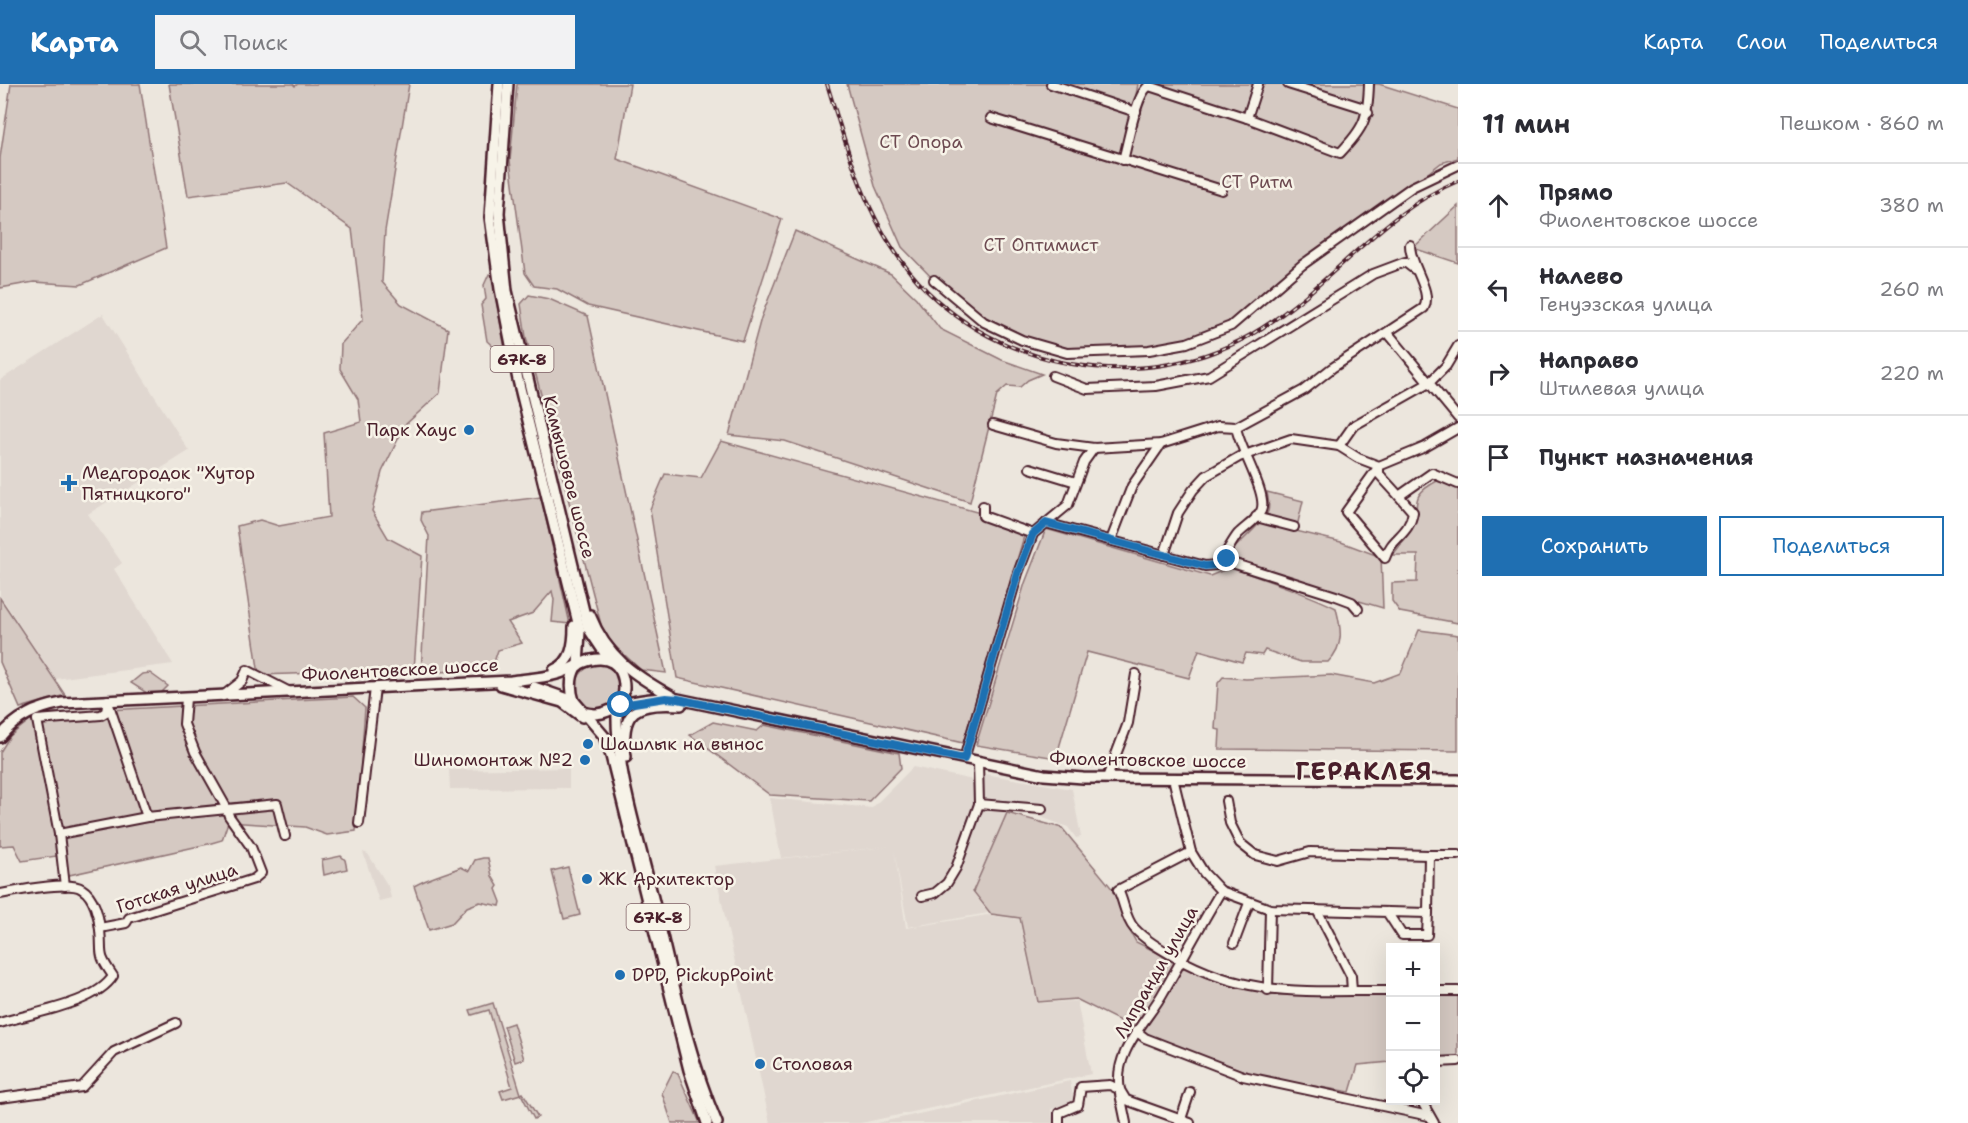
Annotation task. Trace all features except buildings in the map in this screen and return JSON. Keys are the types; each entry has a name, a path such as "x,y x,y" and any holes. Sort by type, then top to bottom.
{"main road":[{"name":"Камышовое шоссе","path":"499,84 490,217 500,289 518,380 574,609"},
{"name":"Камышовое шоссе","path":"508,84 499,213 507,291 588,628 610,661"},
{"path":"578,583 602,642 623,666 678,699"},
{"name":"67К-8","path":"574,609 580,631 577,667 571,681 574,701 587,713 604,736 686,1060 707,1123"},
{"path":"521,679 551,671 567,662 574,636 574,609"},
{"path":"577,667 591,660 610,661"},
{"name":"67К-8","path":"610,661 622,671 626,690 619,706 617,745 675,985 697,1068 717,1123"},
{"name":"Фиолентовское шоссе","path":"0,737 16,719 32,710 62,703 511,681 554,675 577,667"},
{"name":"Фиолентовское шоссе","path":"622,671 666,698"},
{"name":"Фиолентовское шоссе","path":"511,681 574,701"},
{"path":"490,682 562,702 580,715 594,731 619,789"},
{"name":"Фиолентовское шоссе","path":"619,706 666,698 678,699 1044,775 1107,778 1458,780"},
{"path":"630,798 623,740 626,721 633,712 646,705 702,705"},
{"path":"587,713 603,714 619,706"}],"street":[{"path":"1051,84 1136,112"},
{"path":"1247,118 1258,84"},
{"path":"1288,84 1360,107 1368,113"},
{"path":"1123,160 1144,90 1152,86 1340,153 1356,136 1368,113 1369,84"},
{"path":"991,118 1222,190"},
{"path":"934,280 984,322 1022,340 1067,353 1149,350 1187,343 1231,326 1302,265 1412,187 1458,165"},
{"path":"993,425 1056,443 1094,448 1161,444 1218,426 1236,427 1304,390 1332,368 1420,312 1427,303 1427,292 1416,271 1410,245"},
{"path":"1053,376 1087,389 1156,386 1209,376 1373,274 1405,262 1416,271"},
{"path":"1388,333 1458,418"},
{"path":"1339,446 1353,426 1429,383 1446,366 1458,346"},
{"path":"1046,523 1211,567 1224,556 1236,537 1263,507 1263,499 1244,455 1236,427"},
{"path":"1379,465 1379,474 1413,512 1411,526 1389,546 1385,558 1346,512 1379,465 1425,447 1458,428"},
{"path":"1164,555 1178,513 1192,489 1206,476 1244,455 1291,439 1339,446 1358,458 1379,465"},
{"path":"1111,540 1132,486 1161,444"},
{"path":"964,759 1018,573 1033,534 1068,505 1084,462 1094,448"},
{"path":"1030,468 1076,482"},
{"path":"1399,496 1432,473 1458,484"},
{"path":"983,506 983,516 1033,534"},
{"path":"1256,517 1294,527"},
{"path":"1224,556 1232,563 1352,602 1358,609"},
{"name":"Фиолентовское шоссе","path":"223,696 242,681 247,670 290,692"},
{"path":"1107,778 1128,723 1136,674"},
{"path":"359,824 375,688"},
{"name":"Готская улица","path":"100,928 126,923 129,918 254,879 261,873 251,848 229,816 195,752 184,724 186,698"},
{"path":"108,700 147,817"},
{"path":"0,894 65,886 59,834 37,720 100,716 106,712 108,700"},
{"path":"922,896 935,893 947,883 956,868 979,804 978,762"},
{"path":"1173,778 1191,852 1204,873 1221,891 1270,909 1428,913"},
{"path":"1226,801 1230,823 1240,843 1255,855 1278,861 1310,852 1458,855"},
{"path":"59,834 147,817 277,804 285,836"},
{"path":"979,804 1042,808"},
{"path":"1191,852 1118,890 1132,926 1149,941 1180,960 1215,977 1268,990 1386,991"},
{"path":"1388,912 1402,935 1427,935 1429,855"},
{"name":"Готская улица","path":"0,1023 60,1006 108,985 113,976 101,957 100,928 91,898 84,890 76,886 65,886"},
{"name":"Липранди улица","path":"1126,1123 1118,1079 1136,1031 1164,992 1221,891"},
{"path":"1234,943 1249,903"},
{"path":"1268,990 1270,909"},
{"path":"1317,910 1351,976 1352,991"},
{"path":"1440,991 1458,991"},
{"path":"0,1098 82,1087 114,1052 176,1023"},
{"path":"1136,1031 1145,1038 1243,1076 1431,1120"},
{"path":"1440,1062 1458,1061"},
{"path":"1059,1123 1059,1113 1078,1105 1081,1088 1110,1085 1120,1089 1126,1100 1190,1123"},
{"path":"1180,1121 1190,1092"},
{"path":"1423,1105 1431,1120"}],"shaded area":[{"name":"Медгородок \"Хутор Пятницкого\"","path":"103,314 189,451 88,514 122,563 114,569 173,664 55,679 0,595 0,380"},
{"path":"913,767 982,782 985,774 1072,789 1081,837 1076,838 1068,827 1038,816 1008,810 972,891 988,913 908,927 894,850 906,928 987,915 1019,919 1037,1003 1077,1001 1091,1074 861,1123 770,1123 714,866 894,846 781,858 770,798 872,808"},
{"path":"569,768 569,788 450,789 449,770"},
{"path":"363,852 368,854 388,886 391,898 379,901"},
{"path":"1070,1081 1074,1103 1051,1109 1054,1123 877,1123"}],"green space":[{"path":"11,84 140,84 166,248 80,285 34,282 0,288 0,158"},
{"path":"169,84 293,84 295,86 298,84 409,84 385,231 382,282 401,304 448,329 440,393 405,425 382,472 372,511 388,538 422,556 414,670 259,675 237,526 260,520 279,526 329,517 324,433 361,422 358,399 340,369 341,344 363,319 352,229 287,183 188,196"},
{"path":"517,84 630,84 617,159 782,219 743,341 588,306 557,289 534,286 525,273 510,161"},
{"path":"847,84 1138,84 1126,150 1145,84 1379,84 1458,109 1458,158 1441,163 1231,326 1187,343 1102,353 1067,353 984,322 934,280 902,247 875,186"},
{"path":"1458,206 1458,263 1413,248"},
{"path":"795,231 891,274 916,298 940,329 1002,360 1042,374 1028,380 1020,387 1007,386 997,395 970,502 785,441 729,435 761,318"},
{"path":"489,274 492,276 507,360 487,341 481,305 486,299 484,285"},
{"path":"529,295 549,299 588,316 666,673 641,670 604,636 526,337 521,304"},
{"path":"721,441 1027,526 963,743 677,678 650,509 665,474 701,478"},
{"path":"1437,481 1458,488 1458,623 1400,612 1392,601 1392,583 1417,582 1418,555 1393,555 1412,528 1418,497 1421,492"},
{"path":"1267,492 1303,501 1296,531 1341,542 1381,557 1383,608 1233,564 1228,554 1257,526 1268,511"},
{"path":"541,497 570,624 552,622 554,600 552,591 533,613 508,622 522,643 498,650 491,671 421,672 429,536 421,520 422,512"},
{"path":"1046,529 1210,576 1231,567 1310,596 1336,608 1340,629 1337,649 1328,662 1301,662 1265,650 1262,655 1246,653 1242,662 1199,650 1189,678 1087,652 1056,758 976,745 1025,583"},
{"path":"0,598 65,695 20,708 0,662"},
{"path":"1419,630 1458,635 1458,751 1219,749 1220,730 1215,729 1218,683 1223,677 1246,679 1331,675 1374,683 1401,673"},
{"path":"598,665 614,671 620,687 614,703 598,709 582,703 576,687 582,671"},
{"path":"150,673 168,686 159,695 153,697 131,683 142,674"},
{"path":"353,697 365,708 356,831 327,835 305,827 228,822 222,840 69,875 63,855 22,861 14,845 0,846 0,752 10,736 30,720 51,713"},
{"path":"713,722 757,731 764,725 899,753 901,768 869,801 770,795 690,735"},
{"path":"1007,813 1062,828 1119,897 1126,924 1136,942 1194,971 1231,985 1274,995 1386,994 1386,1062 1358,1065 1350,1092 1260,1077 1150,1036 1076,999 1038,1002 1020,918 991,914 973,891"},
{"path":"341,856 345,860 347,869 324,875 322,860"},
{"path":"488,858 492,876 498,886 496,889 501,902 500,906 480,902 467,907 452,923 429,930 414,886 461,867 469,871 475,860"},
{"path":"568,867 580,915 564,919 552,871"},
{"path":"1440,993 1458,993 1458,1057 1440,1059"},
{"path":"493,1003 521,1094 503,1099 500,1091 512,1087 489,1010 472,1015 470,1010"},
{"path":"513,1023 524,1059 515,1062 504,1026"},
{"path":"673,1071 678,1074 700,1123 672,1123 662,1093"},
{"path":"523,1093 538,1117 534,1119 521,1094"}],"railway":[{"path":"827,84 849,154 867,200 877,222 903,263 937,300 977,329 1022,351 1070,364 1120,368 1169,364 1217,351 1262,328 1287,311 1405,211 1431,194 1458,181"}],"place":[{"name":"Парк Хаус","path":"469,430"},
{"name":"Медгородок \"Хутор Пятницкого\"","path":"69,483"},
{"name":"Шашлык на вынос","path":"588,744"},
{"name":"Шиномонтаж №2","path":"585,760"},
{"name":"ЖК Архитектор","path":"587,879"},
{"name":"DPD, PickupPoint","path":"620,975"},
{"name":"Столовая","path":"760,1064"}],"district":[{"name":"ГЕРАКЛЕЯ","path":"1364,772"}],"route":[{"path":"621,705 666,698 678,699 731,712 964,759 1018,573 1037,529 1046,523 1211,567 1221,561 1224,556 1227,559"}],"park label":[{"name":"СТ Опора","path":"921,142"},
{"name":"СТ Ритм","path":"1257,182"},
{"name":"СТ Оптимист","path":"1041,245"}]}
